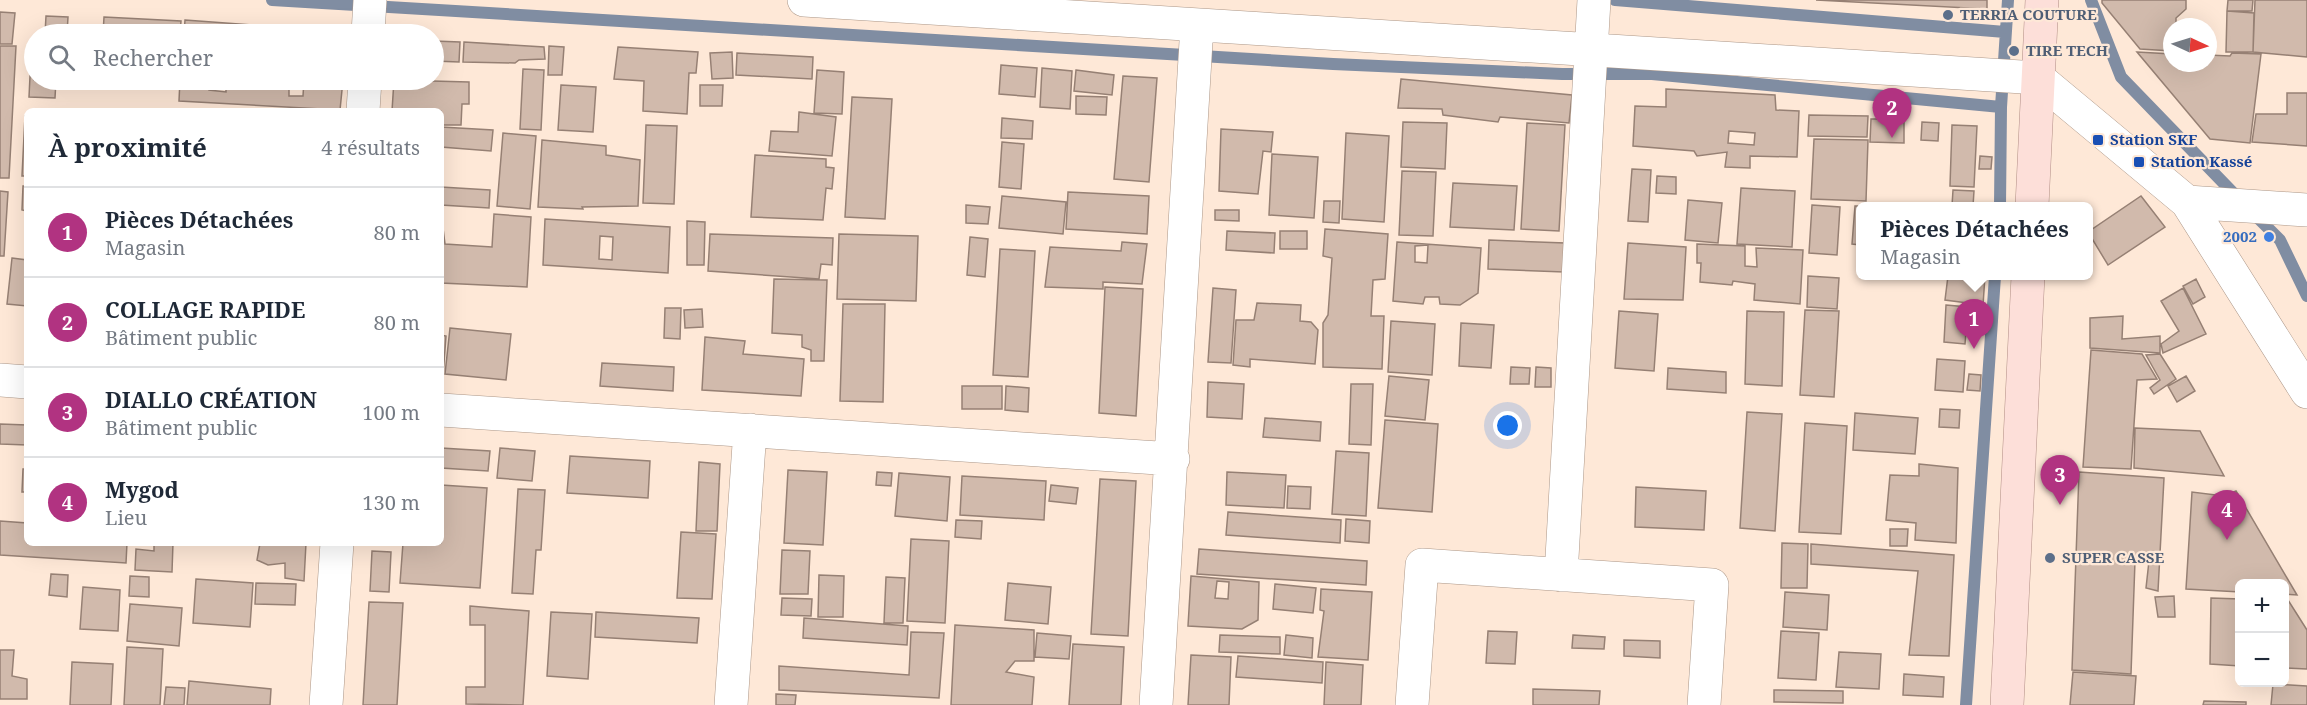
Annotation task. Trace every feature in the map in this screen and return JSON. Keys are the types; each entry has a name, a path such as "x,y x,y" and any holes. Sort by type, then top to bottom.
{"main road":[{"path":"2032,202 2042,0"},
{"path":"2007,705 2028,280"}],"street":[{"path":"369,24 370,0"},
{"path":"804,0 2038,78 2187,202 2307,392"},
{"path":"1561,575 1594,0"},
{"path":"1156,705 1173,459 1197,24"},
{"path":"363,108 364,90"},
{"path":"2187,202 2307,210"},
{"path":"0,380 24,382"},
{"path":"444,410 1173,459"},
{"path":"731,705 750,430"},
{"path":"326,705 337,546"},
{"path":"1412,705 1422,565 1712,585 1704,705"}],"building":[{"path":"1816,0 1987,0 1987,9"},
{"path":"2102,0 2186,0 2186,9 2176,18 2163,18 2163,50 2140,49 2102,3"},
{"path":"2228,0 2253,0 2252,11 2227,11"},
{"path":"2255,0 2307,0 2307,57 2253,52"},
{"path":"2227,11 2254,13 2253,52 2226,52"},
{"path":"0,12 15,13 12,44 0,44"},
{"path":"46,16 68,17 68,24 46,24"},
{"path":"104,17 181,21 181,24 104,24"},
{"path":"185,20 239,24 185,24"},
{"path":"444,41 460,42 459,62 444,61"},
{"path":"464,42 544,47 545,59 519,60 515,63 463,62"},
{"path":"0,46 16,46 9,178 0,178"},
{"path":"549,46 564,47 562,75 548,75"},
{"path":"618,47 698,52 696,73 689,73 687,114 643,111 644,81 614,79"},
{"path":"732,52 733,78 712,79 710,53"},
{"path":"2137,52 2163,53 2163,72 2217,72 2217,55 2230,56 2232,53 2261,54 2250,143 2210,139"},
{"path":"737,53 813,57 812,79 736,75"},
{"path":"1001,65 1037,68 1035,97 999,94"},
{"path":"1042,68 1072,71 1070,109 1040,107"},
{"path":"523,69 544,70 541,130 520,129"},
{"path":"817,70 844,72 842,114 814,113"},
{"path":"1076,70 1114,75 1112,95 1074,91"},
{"path":"1123,76 1157,78 1149,182 1114,179"},
{"path":"1401,79 1572,95 1569,123 1500,117 1498,122 1443,115 1442,109 1398,108"},
{"path":"444,81 469,82 469,104 462,104 461,125 444,125 444,108 392,108 393,90 444,90"},
{"path":"561,85 596,87 593,132 558,130"},
{"path":"700,85 723,85 722,106 700,106"},
{"path":"1666,89 1775,95 1776,110 1799,111 1797,157 1750,156 1750,168 1725,167 1727,152 1697,156 1694,151 1633,146 1635,106 1666,107","holes":["1729,131 1755,133 1754,145 1728,143"]},
{"path":"29,90 55,90 55,98 29,97"},
{"path":"180,90 226,92 226,90 289,90 289,96 303,96 303,90 342,90 340,108 179,101"},
{"path":"2287,93 2307,93 2307,146 2252,142 2256,114 2287,114"},
{"path":"1076,96 1107,97 1106,115 1076,114"},
{"path":"852,97 892,99 885,219 845,217"},
{"path":"799,112 836,117 832,156 769,151 771,131 798,132"},
{"path":"1809,115 1868,116 1867,137 1808,136"},
{"path":"1002,118 1033,121 1032,139 1001,138"},
{"path":"1871,119 1904,119 1904,143 1870,142"},
{"path":"1403,122 1447,123 1445,169 1401,167"},
{"path":"1922,122 1939,123 1938,141 1921,140"},
{"path":"1527,123 1565,125 1559,231 1521,229"},
{"path":"646,125 677,126 674,204 643,203"},
{"path":"1952,125 1977,126 1974,187 1950,186"},
{"path":"444,127 493,130 491,151 444,147"},
{"path":"1221,129 1273,132 1271,152 1263,151 1258,194 1219,191"},
{"path":"503,133 536,136 530,209 497,206"},
{"path":"1346,133 1389,136 1384,222 1342,219"},
{"path":"24,136 24,176 22,176"},
{"path":"1814,139 1868,140 1866,201 1811,199"},
{"path":"542,140 606,146 606,155 640,160 638,206 582,207 583,209 538,207"},
{"path":"1002,142 1024,144 1021,189 999,187"},
{"path":"1272,154 1318,157 1314,218 1269,215"},
{"path":"755,155 826,159 826,167 834,168 832,189 826,188 823,220 751,217"},
{"path":"1980,156 1992,157 1991,169 1979,169"},
{"path":"1632,169 1651,170 1648,222 1628,221"},
{"path":"1402,171 1436,172 1433,236 1399,235"},
{"path":"1657,176 1676,177 1676,194 1656,193"},
{"path":"1453,183 1517,186 1514,230 1450,227"},
{"path":"23,186 24,186 24,210 22,210"},
{"path":"444,187 490,190 489,208 444,205"},
{"path":"1741,188 1795,191 1792,247 1737,244"},
{"path":"1953,190 1974,191 1973,202 1952,202"},
{"path":"0,191 8,192 4,256 0,256"},
{"path":"1068,192 1149,196 1147,234 1066,229"},
{"path":"1002,196 1066,202 1063,234 999,228"},
{"path":"2141,196 2165,227 2108,265 2093,240 2093,229"},
{"path":"1688,200 1722,203 1718,243 1685,240"},
{"path":"1324,201 1340,201 1339,223 1323,222"},
{"path":"966,205 990,207 988,224 966,223"},
{"path":"1812,205 1840,207 1837,255 1809,253"},
{"path":"1855,206 1856,206 1856,244 1852,244"},
{"path":"1215,210 1239,210 1239,221 1215,220"},
{"path":"494,214 531,217 527,287 444,283 444,236 445,244 492,247"},
{"path":"545,219 670,227 668,273 543,265","holes":["600,236 613,237 612,260 599,259"]},
{"path":"687,221 705,222 704,265 687,265"},
{"path":"1325,229 1388,234 1385,279 1373,280 1371,316 1384,316 1382,369 1323,367 1323,323 1328,315 1332,258 1323,256"},
{"path":"1227,231 1275,233 1274,253 1226,250"},
{"path":"1280,231 1307,231 1307,249 1280,249"},
{"path":"710,234 833,238 832,265 821,264 819,279 708,271"},
{"path":"839,234 918,236 916,301 837,299"},
{"path":"970,237 988,239 985,277 967,275"},
{"path":"1489,240 1565,243 1564,272 1488,269"},
{"path":"1122,242 1147,244 1142,284 1103,282 1103,289 1045,287 1050,247 1121,251"},
{"path":"1397,242 1481,248 1478,293 1460,305 1440,304 1439,297 1425,297 1423,304 1393,301","holes":["1428,245 1427,263 1415,262 1415,246"]},
{"path":"1628,243 1686,247 1683,300 1624,299"},
{"path":"1697,244 1745,246 1745,266 1757,267 1756,248 1803,250 1800,304 1754,300 1755,284 1733,281 1732,285 1700,282 1701,263 1697,263"},
{"path":"1000,249 1035,251 1028,377 993,375"},
{"path":"12,258 24,260 24,306 7,304"},
{"path":"1808,276 1839,278 1837,309 1807,307"},
{"path":"774,279 827,280 824,361 811,361 811,350 802,347 802,335 772,333"},
{"path":"2196,279 2205,297 2193,304 2183,286"},
{"path":"1948,280 1985,280 1983,305 1945,300"},
{"path":"1105,287 1143,289 1136,416 1099,413"},
{"path":"1213,288 1236,290 1231,363 1208,362"},
{"path":"2183,288 2206,334 2163,353 2161,344 2179,331 2161,301"},
{"path":"1257,303 1301,305 1300,321 1311,322 1318,330 1315,364 1250,359 1250,367 1233,365 1236,320 1254,320"},
{"path":"843,304 885,304 883,402 840,401"},
{"path":"1946,305 1968,307 1965,344 1944,342"},
{"path":"665,308 681,308 680,339 664,338"},
{"path":"702,309 703,327 685,328 684,310"},
{"path":"1805,310 1839,311 1834,397 1800,395"},
{"path":"1619,311 1658,314 1654,371 1615,368"},
{"path":"1747,311 1784,312 1782,386 1745,384"},
{"path":"2123,316 2122,339 2160,336 2160,353 2090,348 2090,318"},
{"path":"1391,321 1435,324 1432,375 1388,372"},
{"path":"1461,323 1494,325 1491,368 1459,366"},
{"path":"450,328 511,334 506,380 445,374"},
{"path":"444,336 446,336 444,363"},
{"path":"705,337 745,341 743,354 804,359 801,396 702,390"},
{"path":"2091,350 2142,354 2157,379 2137,380 2131,469 2083,467"},
{"path":"2160,354 2176,379 2154,394 2150,388 2160,380 2146,355"},
{"path":"1937,359 1965,361 1963,392 1935,390"},
{"path":"602,363 674,367 673,391 600,386"},
{"path":"1511,367 1530,368 1529,384 1510,384"},
{"path":"1536,367 1551,368 1551,387 1535,387"},
{"path":"1668,368 1726,372 1726,393 1667,389"},
{"path":"1969,374 1981,375 1980,391 1967,390"},
{"path":"1389,376 1429,380 1425,420 1385,416"},
{"path":"2186,376 2195,391 2177,402 2168,386"},
{"path":"1208,382 1244,384 1242,419 1207,417"},
{"path":"1351,384 1373,384 1371,445 1349,444"},
{"path":"962,386 1002,386 1002,409 962,409"},
{"path":"1006,386 1029,388 1028,412 1005,410"},
{"path":"1940,409 1960,410 1959,428 1939,427"},
{"path":"1747,412 1782,414 1775,531 1740,528"},
{"path":"1855,413 1918,418 1915,454 1853,450"},
{"path":"1265,418 1321,422 1320,441 1263,437"},
{"path":"1385,420 1438,424 1432,512 1378,508"},
{"path":"1805,423 1847,426 1841,534 1799,532"},
{"path":"0,424 24,425 24,445 0,444"},
{"path":"2135,428 2200,431 2224,476 2134,468"},
{"path":"444,448 490,451 488,471 444,468"},
{"path":"500,448 535,451 532,481 497,478"},
{"path":"1336,451 1369,453 1366,516 1332,514"},
{"path":"570,456 650,461 648,498 567,493"},
{"path":"699,462 720,464 717,531 696,531"},
{"path":"1919,464 1958,468 1956,543 1915,540 1916,523 1886,520 1890,475 1919,476"},
{"path":"23,469 24,469 24,492 22,492"},
{"path":"788,470 827,472 823,545 784,543"},
{"path":"877,472 892,473 891,486 876,485"},
{"path":"1227,472 1286,475 1284,508 1226,505"},
{"path":"2079,472 2164,478 2158,591 2146,588 2149,561 2135,561 2131,674 2072,670"},
{"path":"899,473 950,477 947,521 895,516"},
{"path":"962,476 1046,481 1044,520 960,515"},
{"path":"1100,479 1136,481 1128,636 1091,634"},
{"path":"444,485 487,488 480,588 400,583 403,546 444,546"},
{"path":"1051,485 1078,488 1076,504 1049,501"},
{"path":"1288,486 1311,487 1310,509 1287,508"},
{"path":"1636,487 1706,491 1704,530 1635,527"},
{"path":"518,489 545,490 541,550 536,550 533,594 512,593"},
{"path":"2236,491 2288,579 2235,579 2235,592 2186,589 2192,492 2224,496"},
{"path":"1228,512 1341,520 1340,543 1226,535"},
{"path":"1346,519 1370,521 1369,543 1345,541"},
{"path":"956,520 982,521 981,539 955,537"},
{"path":"0,521 24,523 24,546 127,546 126,563 0,555"},
{"path":"1890,529 1908,529 1907,546 1890,546"},
{"path":"681,532 716,534 712,599 677,598"},
{"path":"911,539 949,541 945,623 907,621"},
{"path":"1782,543 1808,544 1807,588 1781,588"},
{"path":"1811,544 1954,555 1949,656 1909,655 1918,571 1811,564"},
{"path":"154,546 173,546 172,572 135,570 136,549 154,551"},
{"path":"259,546 306,546 304,581 285,578 285,563 268,565 257,560"},
{"path":"1199,549 1367,561 1366,585 1197,574"},
{"path":"782,550 810,551 808,594 780,594"},
{"path":"372,551 391,552 389,592 370,591"},
{"path":"51,574 68,575 67,597 49,595"},
{"path":"819,575 844,576 843,617 818,617"},
{"path":"130,576 149,577 149,597 129,596"},
{"path":"1191,576 1259,582 1258,620 1242,629 1188,626","holes":["1217,581 1229,582 1228,599 1215,598"]},
{"path":"886,577 905,578 903,623 884,623"},
{"path":"196,579 253,583 250,627 193,623"},
{"path":"2289,581 2297,595 2289,594"},
{"path":"256,583 296,584 295,605 255,604"},
{"path":"1008,583 1051,587 1048,624 1005,620"},
{"path":"1275,584 1316,588 1313,613 1273,609"},
{"path":"83,587 120,590 118,631 80,629"},
{"path":"1321,589 1372,592 1368,660 1318,657 1324,611 1320,610"},
{"path":"1785,592 1829,595 1827,630 1783,627"},
{"path":"2174,596 2175,617 2158,617 2155,597"},
{"path":"782,598 812,599 811,616 781,615"},
{"path":"2211,598 2235,599 2235,666 2210,664"},
{"path":"369,602 403,603 397,705 363,705"},
{"path":"2289,602 2307,630 2307,669 2289,668"},
{"path":"130,604 182,608 179,646 127,641"},
{"path":"470,606 529,611 523,705 466,704 466,687 485,687 485,625 470,625"},
{"path":"551,612 592,614 588,679 547,676"},
{"path":"596,612 699,618 697,643 595,637"},
{"path":"804,618 908,626 907,645 803,638"},
{"path":"955,625 1034,630 1034,661 1015,661 1006,672 1034,677 1032,705 951,705"},
{"path":"1488,631 1517,632 1515,664 1486,663"},
{"path":"1781,631 1819,633 1816,680 1778,678"},
{"path":"911,632 944,633 939,698 779,690 779,666 909,675"},
{"path":"1037,633 1071,636 1069,659 1035,657"},
{"path":"1220,635 1280,637 1280,654 1219,652"},
{"path":"1286,635 1313,638 1312,658 1284,655"},
{"path":"1573,635 1605,637 1604,649 1572,648"},
{"path":"1624,640 1660,641 1660,658 1624,656"},
{"path":"1073,644 1124,647 1121,705 1069,705"},
{"path":"127,647 163,649 160,705 124,705"},
{"path":"0,650 14,650 12,676 27,679 27,699 0,699"},
{"path":"1839,652 1881,654 1879,689 1836,687"},
{"path":"1191,655 1231,657 1229,705 1188,705"},
{"path":"1238,656 1323,662 1322,683 1236,677"},
{"path":"72,662 113,664 111,705 70,705"},
{"path":"1326,662 1363,665 1361,705 1324,705"},
{"path":"2073,672 2136,676 2134,705 2070,705"},
{"path":"1904,674 1944,677 1943,697 1903,695"},
{"path":"189,681 271,689 270,705 187,705"},
{"path":"2307,686 2307,705 2271,705 2273,687"},
{"path":"166,687 185,688 184,705 164,705"},
{"path":"1533,689 1600,691 1599,705 1533,705"},
{"path":"1774,690 1843,691 1843,703 1774,702"},
{"path":"776,694 796,695 795,705 776,705"},
{"path":"2204,701 2246,702 2246,705 2203,705"}],"waterway":[{"path":"272,0 1333,64 1562,74 1652,74 2001,107"},
{"path":"1615,0 2005,32"},
{"path":"2000,202 2001,107 2008,0"},
{"path":"2091,0 2121,77 2240,200"},
{"path":"2252,212 2280,240 2307,296"},
{"path":"1966,705 1995,280"}],"place":[{"name":"TERRIA COUTURE","path":"1948,15"},
{"name":"TIRE TECH","path":"2014,51"},
{"name":"COLLAGE RAPIDE","path":"1892,138"},
{"name":"Station SKF","path":"2098,140"},
{"name":"Station Kassé","path":"2139,162"},
{"name":"2002","path":"2269,237"},
{"name":"Pièces Détachées","path":"1974,349"},
{"name":"DIALLO CRÉATION","path":"2060,505"},
{"name":"Mygod","path":"2227,540"},
{"name":"SUPER CASSE","path":"2050,558"}]}
